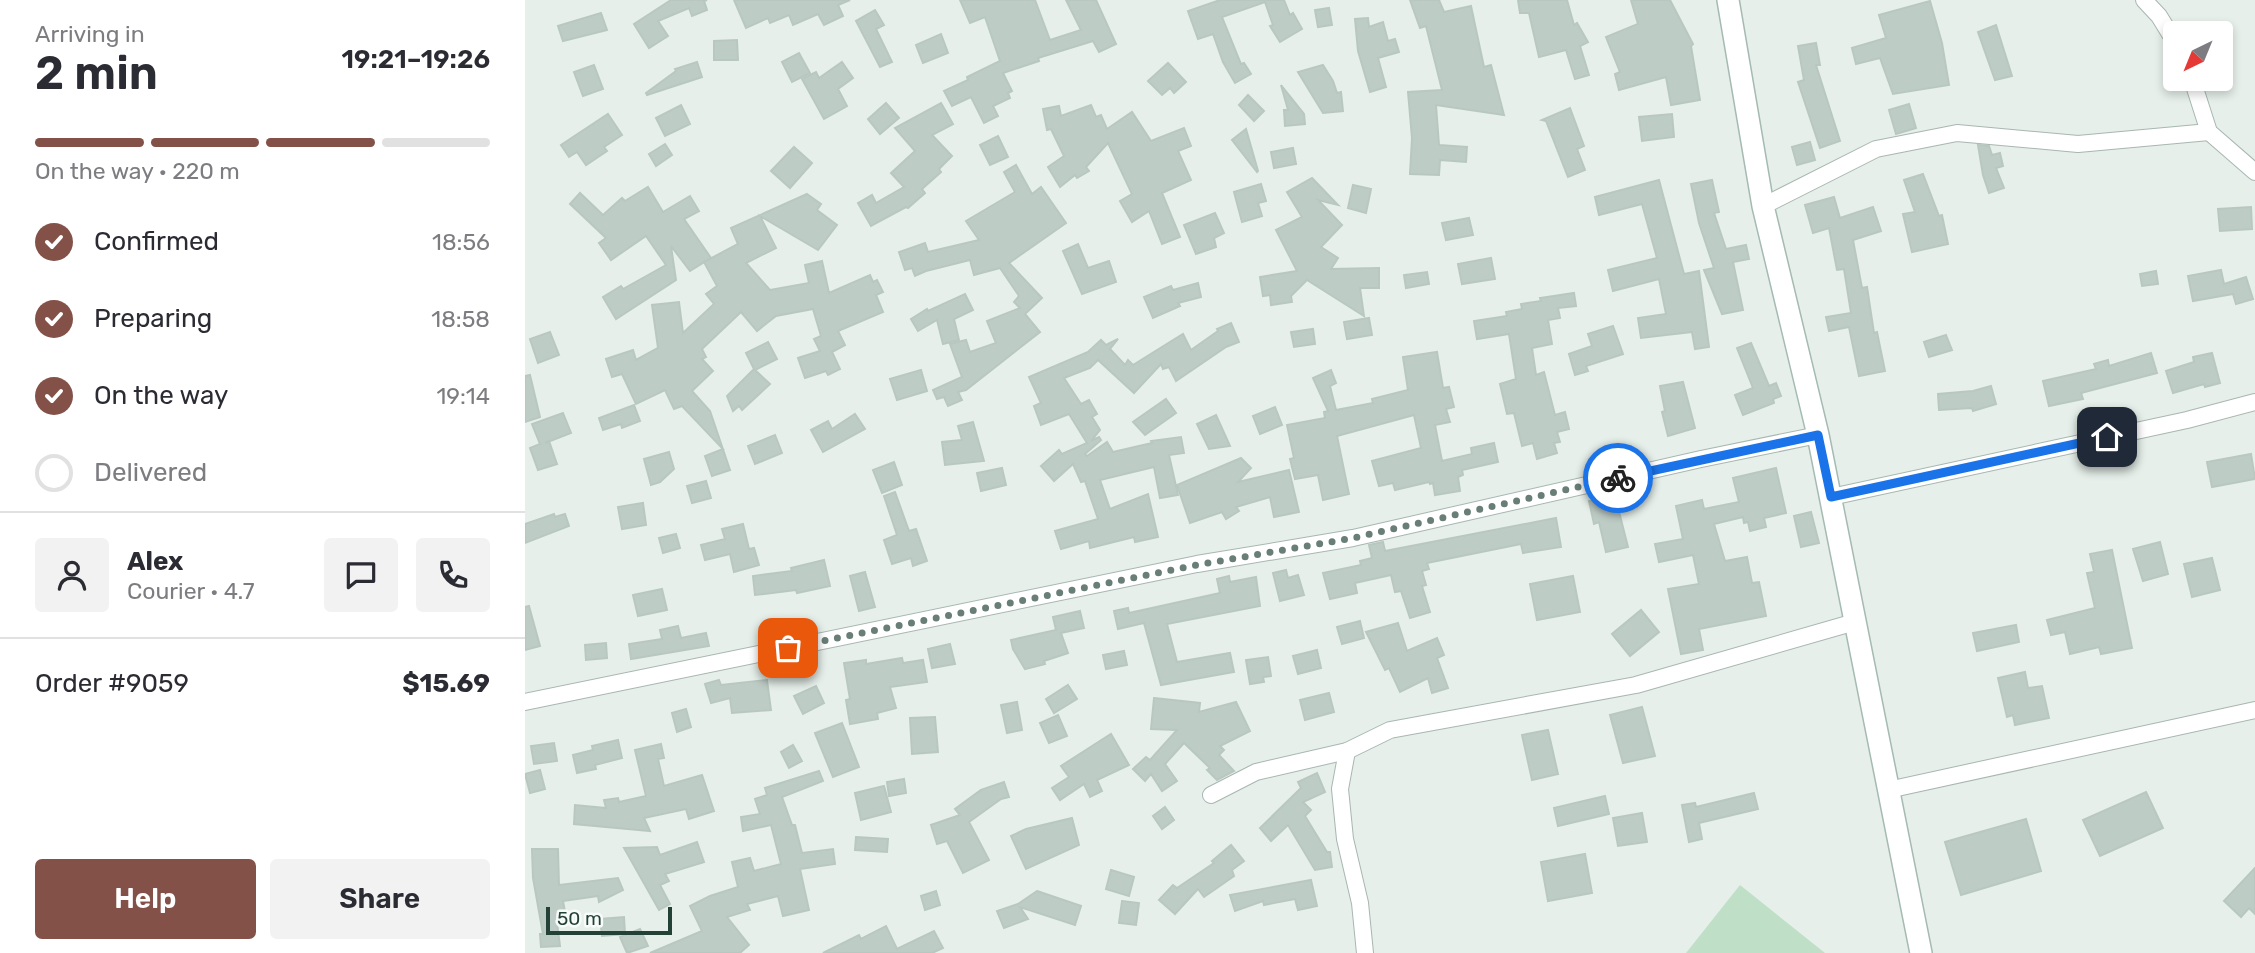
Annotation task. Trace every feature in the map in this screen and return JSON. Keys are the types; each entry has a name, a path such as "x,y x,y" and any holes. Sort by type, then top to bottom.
{"main road":[{"path":"1728,0 1763,206 1818,435 1921,953"}],"street":[{"path":"2144,0 2163,22"},
{"path":"2196,91 2209,132 2255,172"},
{"path":"1763,206 1876,149 1957,132 2078,144 2209,132"},
{"path":"1831,497 2187,420 2255,402"},
{"path":"525,702 1184,567 1353,538 1818,435"},
{"path":"1211,795 1256,772 1347,751 1390,730 1636,685 1855,622"},
{"path":"1888,790 2255,710"},
{"path":"1347,751 1340,789 1345,839 1360,903 1365,953"}],"green space":[{"path":"1740,885 1825,953 1686,953"}],"building":[{"path":"671,0 707,0 704,1 707,10 692,16 689,8 658,21 668,36 649,48 634,24"},
{"path":"734,0 850,0 838,5 843,16 824,25 818,14 793,25 789,15 770,23 768,18 746,28"},
{"path":"960,0 1035,0 1050,40 1081,30 1066,0 1096,0 1116,44 1099,52 1093,41 1038,58 1039,61 1003,73 1012,91 1008,93 1010,98 993,106 998,116 984,123 971,97 952,106 944,91 1000,61 985,17 970,23"},
{"path":"1220,0 1284,0 1290,15 1293,13 1302,29 1280,42 1270,26 1273,25 1265,2 1222,17 1241,64 1244,63 1251,74 1235,83 1223,62 1213,34 1198,39 1188,11"},
{"path":"1410,0 1439,0 1444,12 1471,6 1484,67 1491,65 1504,115 1436,105 1439,145 1467,147 1466,162 1440,160 1439,175 1410,174 1412,138 1408,92 1442,90 1426,26 1420,28"},
{"path":"1518,0 1567,0 1574,25 1577,23 1588,42 1580,46 1589,75 1575,79 1566,50 1539,57 1529,13 1520,13"},
{"path":"1631,0 1670,0 1693,44 1691,46 1700,100 1671,105 1666,77 1619,90 1615,74 1620,72 1606,37 1638,24"},
{"path":"1930,1 1942,43 1949,85 1893,94 1880,58 1856,64 1852,48 1886,38 1879,15"},
{"path":"1329,8 1332,25 1318,27 1315,10"},
{"path":"875,10 884,25 876,29 892,62 880,67 856,21"},
{"path":"601,13 607,30 563,41 558,26"},
{"path":"1368,18 1369,27 1383,22 1388,41 1395,39 1399,52 1378,58 1386,87 1370,92 1358,51 1355,19"},
{"path":"1996,25 2012,76 1995,80 1978,32"},
{"path":"941,34 948,53 923,63 916,45"},
{"path":"737,40 738,60 714,60 714,41"},
{"path":"1816,43 1820,65 1816,65 1840,141 1820,148 1798,82 1804,80 1798,46"},
{"path":"799,53 810,73 792,82 782,62"},
{"path":"697,62 702,77 647,95 646,93 676,71 675,69"},
{"path":"842,62 853,78 838,89 847,106 824,119 802,79 816,72 819,78"},
{"path":"1168,63 1186,82 1174,93 1170,88 1162,95 1148,81"},
{"path":"594,65 603,89 583,96 574,72"},
{"path":"1323,65 1337,93 1341,92 1343,111 1323,113 1298,72"},
{"path":"1281,85 1304,114 1305,124 1285,126 1284,110 1288,110"},
{"path":"1248,95 1264,111 1254,121 1239,105"},
{"path":"886,103 899,118 880,134 868,119"},
{"path":"941,103 953,124 932,135 952,156 939,169 941,172 922,189 925,193 908,208 871,226 858,203 872,195 876,203 904,187 891,173 915,151 895,128"},
{"path":"1909,104 1916,128 1896,134 1889,110"},
{"path":"681,105 690,124 665,136 656,118"},
{"path":"1091,105 1096,117 1101,115 1107,129 1132,112 1151,141 1184,128 1191,146 1178,151 1191,180 1162,193 1180,237 1162,244 1149,211 1132,222 1120,201 1132,194 1108,143 1086,167 1089,171 1077,178 1075,175 1060,187 1048,167 1064,156 1051,129 1047,130 1043,109 1059,106 1061,116"},
{"path":"1570,108 1584,146 1577,149 1585,170 1568,177 1546,121 1542,120"},
{"path":"608,114 622,135 604,147 607,151 586,165 577,152 569,157 561,145"},
{"path":"1672,114 1674,137 1642,141 1639,117"},
{"path":"1246,129 1258,171 1257,172 1232,140"},
{"path":"998,136 1008,157 990,165 980,145"},
{"path":"1810,142 1815,160 1797,165 1792,147"},
{"path":"665,144 672,155 656,166 649,154"},
{"path":"1978,145 1989,146 1992,155 2000,153 2003,166 1996,168 2004,188 1989,193"},
{"path":"794,147 812,163 790,188 771,171"},
{"path":"1293,148 1296,164 1274,168 1271,152"},
{"path":"1016,165 1032,194 1041,187 1066,223 1009,263 1042,298 1025,314 1040,332 966,390 958,392 962,400 948,406 944,397 937,399 933,390 962,377 950,344 966,340 970,352 996,343 987,321 1020,308 1014,302 1019,296 1000,268 974,275 970,260 915,276 912,268 905,270 899,252 925,243 928,252 979,240 966,221 1015,192 1004,172"},
{"path":"1923,174 1939,216 1942,215 1948,244 1912,252 1903,214 1915,212 1904,180"},
{"path":"1312,178 1338,205 1318,200 1342,225 1321,247 1338,258 1331,269 1379,268 1379,288 1360,288 1364,316 1307,280 1291,296 1292,302 1271,305 1270,295 1263,296 1260,277 1297,271 1276,230 1302,217 1287,192"},
{"path":"1659,180 1684,274 1699,271 1709,347 1695,349 1692,332 1641,338 1638,318 1666,314 1659,279 1613,291 1608,270 1657,258 1642,204 1599,215 1595,197"},
{"path":"1712,180 1719,212 1714,213 1726,249 1746,245 1749,259 1733,262 1743,310 1722,314 1704,270 1714,268 1699,223 1691,184"},
{"path":"1261,184 1266,201 1258,203 1262,216 1242,222 1234,192"},
{"path":"1353,185 1371,189 1366,213 1348,208"},
{"path":"648,187 663,212 690,196 699,211 684,219 711,258 690,271 671,246 676,280 616,319 603,297 666,265 646,236 611,260 599,243 606,238 570,204 580,193 603,215 622,198 625,201"},
{"path":"807,194 821,204 817,210 837,225 818,250 760,216 776,248 746,263 770,290 809,283 805,265 822,261 829,293 870,275 873,282 877,280 883,292 876,295 883,312 838,331 845,345 832,352 840,369 828,375 826,371 805,378 798,358 820,351 814,339 821,336 813,309 776,316 757,331 741,312 702,349 706,357 702,359 713,371 692,391 710,411 723,449 682,406 674,409 665,390 636,404 622,374 612,377 606,359 633,350 636,360 658,348 652,305 679,302 683,333 714,304 706,294 717,286 704,262 738,244 731,228"},
{"path":"1834,197 1840,218 1873,207 1881,231 1853,240 1862,288 1867,287 1874,333 1877,332 1885,371 1859,376 1849,327 1829,331 1826,317 1851,313 1844,269 1837,270 1829,228 1813,233 1805,205"},
{"path":"2251,207 2252,229 2220,231 2218,209"},
{"path":"1215,213 1224,233 1214,238 1216,247 1196,254 1184,225"},
{"path":"1469,218 1473,235 1446,240 1442,223"},
{"path":"1078,244 1088,268 1109,261 1116,282 1082,294 1063,251"},
{"path":"1491,258 1495,279 1462,284 1458,264"},
{"path":"2221,270 2224,284 2246,277 2253,299 2236,304 2233,294 2193,301 2188,276"},
{"path":"2156,271 2158,284 2142,286 2140,274"},
{"path":"1427,272 1429,284 1406,288 1404,275"},
{"path":"1198,283 1201,297 1178,303 1180,306 1153,318 1144,297 1171,286 1173,290"},
{"path":"1574,293 1576,306 1558,308 1560,318 1548,320 1552,344 1532,348 1536,375 1544,372 1555,415 1565,412 1569,429 1557,432 1560,442 1554,443 1557,453 1537,459 1533,443 1522,446 1514,413 1507,414 1500,384 1516,379 1509,334 1477,339 1474,321 1507,316 1506,312 1522,309 1521,304 1541,301 1540,298"},
{"path":"965,294 973,310 954,319 959,340 943,344 937,320 918,331 911,319 927,309 928,311"},
{"path":"1369,318 1372,335 1347,339 1344,322"},
{"path":"1231,323 1239,342 1226,347 1176,381 1169,367 1163,369 1161,364 1134,393 1098,360 1090,368 1064,378 1081,404 1089,400 1097,414 1092,417 1100,430 1091,441 1099,437 1101,440 1085,454 1087,456 1107,442 1113,452 1152,443 1151,441 1181,437 1184,453 1169,455 1178,495 1160,498 1154,467 1100,480 1110,509 1148,494 1158,537 1135,542 1134,537 1090,548 1089,541 1061,549 1055,531 1098,519 1085,481 1081,482 1073,464 1054,481 1041,466 1059,450 1062,454 1087,443 1069,414 1041,425 1034,406 1041,403 1029,377 1088,352 1101,340 1106,345 1118,339 1110,349 1125,365 1128,360 1133,365 1183,334 1191,350 1218,331 1217,329"},
{"path":"1613,326 1623,354 1586,366 1588,371 1575,375 1569,354 1592,346 1588,334"},
{"path":"1313,329 1315,344 1294,347 1291,332"},
{"path":"550,332 559,355 538,363 530,339"},
{"path":"1946,335 1952,350 1929,357 1924,342"},
{"path":"768,342 777,359 755,370 770,384 742,410 739,406 733,411 727,396 754,369 746,353"},
{"path":"1751,343 1769,386 1776,383 1781,396 1773,399 1774,403 1743,415 1735,395 1753,388 1737,348"},
{"path":"1437,352 1443,388 1449,387 1454,407 1446,409 1450,422 1435,425 1442,461 1472,454 1471,448 1494,443 1498,462 1462,470 1463,475 1458,477 1460,491 1435,495 1433,483 1429,482 1395,490 1393,483 1379,486 1372,461 1421,448 1414,415 1337,436 1349,494 1323,500 1318,475 1295,479 1287,425 1325,418 1324,412 1328,411 1313,378 1331,370 1336,383 1330,386 1336,410 1373,403 1372,399 1408,390 1403,357"},
{"path":"2151,353 2157,373 2081,393 2083,399 2049,406 2043,381 2096,369 2094,364 2108,360 2109,366"},
{"path":"2212,353 2220,383 2205,387 2204,384 2173,393 2166,371 2194,362 2193,357"},
{"path":"921,370 927,391 897,400 890,379"},
{"path":"530,375 540,417 525,422 525,376"},
{"path":"1683,382 1695,428 1668,436 1662,412 1665,411 1660,386"},
{"path":"1991,386 1996,404 1973,411 1972,408 1939,410 1938,394 1973,391"},
{"path":"1166,399 1176,413 1145,435 1133,422"},
{"path":"634,405 640,421 622,428 621,424 603,430 599,418"},
{"path":"1275,407 1282,425 1260,434 1253,416"},
{"path":"563,413 571,433 549,441 557,464 538,470 530,448 540,444 532,424"},
{"path":"855,414 865,429 823,452 811,430 828,421 832,429"},
{"path":"1216,415 1230,446 1209,449 1197,424"},
{"path":"973,422 984,461 945,465 942,442 962,440 958,426"},
{"path":"775,435 782,453 755,464 748,446"},
{"path":"723,449 730,470 712,476 705,456"},
{"path":"669,452 674,469 660,482 651,485 644,459"},
{"path":"2251,454 2255,479 2212,487 2207,462"},
{"path":"1241,458 1251,468 1238,482 1289,470 1299,512 1274,517 1270,497 1236,507 1239,511 1226,519 1222,512 1190,523 1177,485"},
{"path":"894,462 902,485 882,493 873,470"},
{"path":"1002,468 1006,485 981,491 977,473"},
{"path":"1776,468 1786,513 1764,518 1766,527 1750,531 1748,522 1744,523 1743,517 1714,524 1725,561 1747,557 1752,583 1759,582 1766,616 1699,629 1703,650 1681,654 1668,589 1699,584 1693,555 1659,562 1655,544 1683,539 1676,506 1702,500 1704,509 1739,502 1733,478"},
{"path":"706,481 711,498 692,503 687,486"},
{"path":"895,492 909,531 916,529 927,561 913,566 911,558 892,564 884,540 897,535 884,496"},
{"path":"1615,496 1628,547 1606,552 1599,522 1594,524 1589,501"},
{"path":"643,503 646,525 622,529 618,507"},
{"path":"1811,512 1819,543 1801,547 1794,516"},
{"path":"554,514 555,517 565,514 569,526 525,543 525,524"},
{"path":"1556,518 1561,547 1523,553 1521,544 1427,563 1429,569 1422,571 1426,585 1422,586 1430,612 1410,618 1401,591 1395,592 1391,575 1355,583 1357,593 1330,599 1323,573 1361,565 1360,561 1372,558 1369,545 1383,542 1385,551"},
{"path":"743,524 749,549 754,548 759,565 734,572 730,554 705,560 701,545 725,539 722,529"},
{"path":"676,534 680,548 663,553 659,538"},
{"path":"2160,542 2168,574 2143,581 2133,549"},
{"path":"2112,550 2132,648 2101,654 2099,647 2070,654 2065,632 2051,635 2047,620 2095,608 2087,573 2094,572 2090,554"},
{"path":"2212,558 2220,590 2192,597 2184,564"},
{"path":"824,560 830,586 797,593 796,590 755,595 753,576 792,571 791,568"},
{"path":"1286,570 1288,578 1298,575 1304,595 1280,601 1273,573"},
{"path":"865,572 875,607 859,611 850,576"},
{"path":"1229,576 1230,582 1256,577 1260,606 1167,624 1177,662 1230,653 1234,672 1161,685 1144,623 1118,629 1114,611 1128,608 1129,613 1220,593 1217,579"},
{"path":"1573,576 1580,612 1537,620 1530,584"},
{"path":"662,589 667,610 638,616 633,595"},
{"path":"529,606 540,646 525,650 525,607"},
{"path":"1641,610 1659,632 1630,656 1612,634"},
{"path":"1080,611 1084,628 1061,633 1068,653 1044,661 1045,664 1025,669 1013,649 1011,640 1056,630 1053,617"},
{"path":"1360,621 1364,638 1342,644 1337,627"},
{"path":"1398,623 1407,651 1437,638 1444,655 1437,658 1448,688 1432,693 1428,678 1400,692 1389,668 1385,670 1366,632"},
{"path":"2016,625 2019,642 1977,651 1973,633"},
{"path":"678,626 681,638 706,633 709,646 631,659 629,644 662,639 660,630"},
{"path":"606,643 607,658 586,660 585,645"},
{"path":"950,644 955,664 932,668 928,649"},
{"path":"1317,650 1321,668 1298,674 1293,656"},
{"path":"1124,651 1127,665 1106,669 1103,655"},
{"path":"1268,657 1271,676 1263,677 1264,682 1250,684 1246,660"},
{"path":"902,658 903,663 923,660 927,682 890,687 896,708 877,713 878,719 850,724 846,700 850,699 844,663 866,660 866,664"},
{"path":"2025,672 2028,688 2042,686 2049,718 2015,725 2013,715 2007,717 1998,678"},
{"path":"719,680 721,685 767,680 771,710 732,713 730,698 711,703 705,684"},
{"path":"1068,685 1077,699 1054,713 1046,699"},
{"path":"816,686 824,703 803,714 794,696"},
{"path":"1329,693 1334,712 1305,720 1300,700"},
{"path":"1154,698 1200,703 1199,712 1236,702 1250,731 1220,746 1224,750 1219,755 1234,771 1217,780 1207,770 1210,768 1184,743 1165,764 1177,781 1162,791 1151,774 1145,781 1133,769 1146,757 1150,760 1177,730 1151,729"},
{"path":"1017,702 1022,730 1007,733 1001,705"},
{"path":"1642,707 1655,756 1623,763 1610,715"},
{"path":"686,709 691,727 677,732 672,713"},
{"path":"1058,715 1067,736 1049,743 1040,723"},
{"path":"935,717 938,752 912,754 910,718"},
{"path":"842,723 859,767 833,777 815,733"},
{"path":"1548,730 1558,774 1532,780 1522,735"},
{"path":"1111,734 1129,765 1097,780 1102,791 1090,797 1084,784 1060,800 1052,788 1069,777 1061,766"},
{"path":"618,740 622,758 595,765 596,769 577,773 573,755 593,750 592,746"},
{"path":"554,743 557,761 534,764 531,746"},
{"path":"661,744 664,758 658,759 664,786 702,775 714,811 689,819 686,809 644,818 650,831 574,824 575,805 606,808 604,800 618,798 619,802 646,796 635,750"},
{"path":"793,745 802,761 789,768 781,752"},
{"path":"540,770 545,789 530,793 525,774"},
{"path":"819,771 823,781 782,797 792,825 795,825 802,853 833,849 835,864 800,869 809,910 783,916 778,896 747,904 750,910 727,917 749,945 740,953 650,953 702,931 690,906 738,887 732,862 750,858 754,871 781,864 771,825 743,831 741,817 760,814 755,799 767,795 765,788"},
{"path":"1317,773 1325,792 1303,802 1311,810 1305,816 1327,852 1330,852 1332,867 1315,870 1288,825 1271,841 1260,828 1301,788 1298,782"},
{"path":"904,779 906,793 889,796 887,782"},
{"path":"1004,782 1009,797 1001,799 969,822 989,860 963,873 947,841 937,844 931,825 960,815 955,809 981,790"},
{"path":"884,786 891,812 861,820 855,793"},
{"path":"2146,792 2163,828 2100,856 2083,820"},
{"path":"1754,793 1758,809 1699,823 1702,839 1689,842 1682,805 1695,803 1696,807"},
{"path":"1605,796 1609,814 1558,826 1554,808"},
{"path":"1165,807 1174,820 1162,829 1153,816"},
{"path":"1642,813 1647,842 1618,846 1613,818"},
{"path":"1072,818 1079,845 1026,869 1011,836 1026,829"},
{"path":"2026,819 2041,871 1961,895 1945,842"},
{"path":"856,837 888,839 887,852 855,850"},
{"path":"697,842 704,862 665,874 669,881 660,885 670,904 659,910 624,848 657,847 660,855"},
{"path":"1231,845 1244,861 1232,870 1234,876 1204,897 1198,889 1175,914 1159,900 1173,885 1177,888 1214,863 1212,861"},
{"path":"532,849 558,849 559,885 618,878 623,890 599,902 598,896 563,901 566,917 558,918 557,923 560,946 541,947 540,934 543,934 533,878"},
{"path":"1585,854 1592,893 1548,901 1541,862"},
{"path":"2255,868 2255,914 2249,908 2241,917 2224,901"},
{"path":"1111,870 1134,877 1129,896 1106,889"},
{"path":"1311,880 1317,906 1298,910 1295,899 1264,905 1263,901 1235,911 1230,895"},
{"path":"936,891 940,905 925,910 921,896"},
{"path":"1037,891 1081,906 1075,925 1020,907 1028,919 1004,928 997,911 1018,904"},
{"path":"1122,901 1139,903 1136,925 1119,923"},
{"path":"624,917 625,934 602,936 600,919"},
{"path":"886,926 897,949 934,931 943,948 932,953 823,953 859,935 861,939"},
{"path":"640,929 648,946 627,953 620,937"}],"way so far":[{"path":"788,648 1197,565 1353,538 1618,478"}],"route":[{"path":"1618,478 1818,435 1831,497 2107,437"}]}
